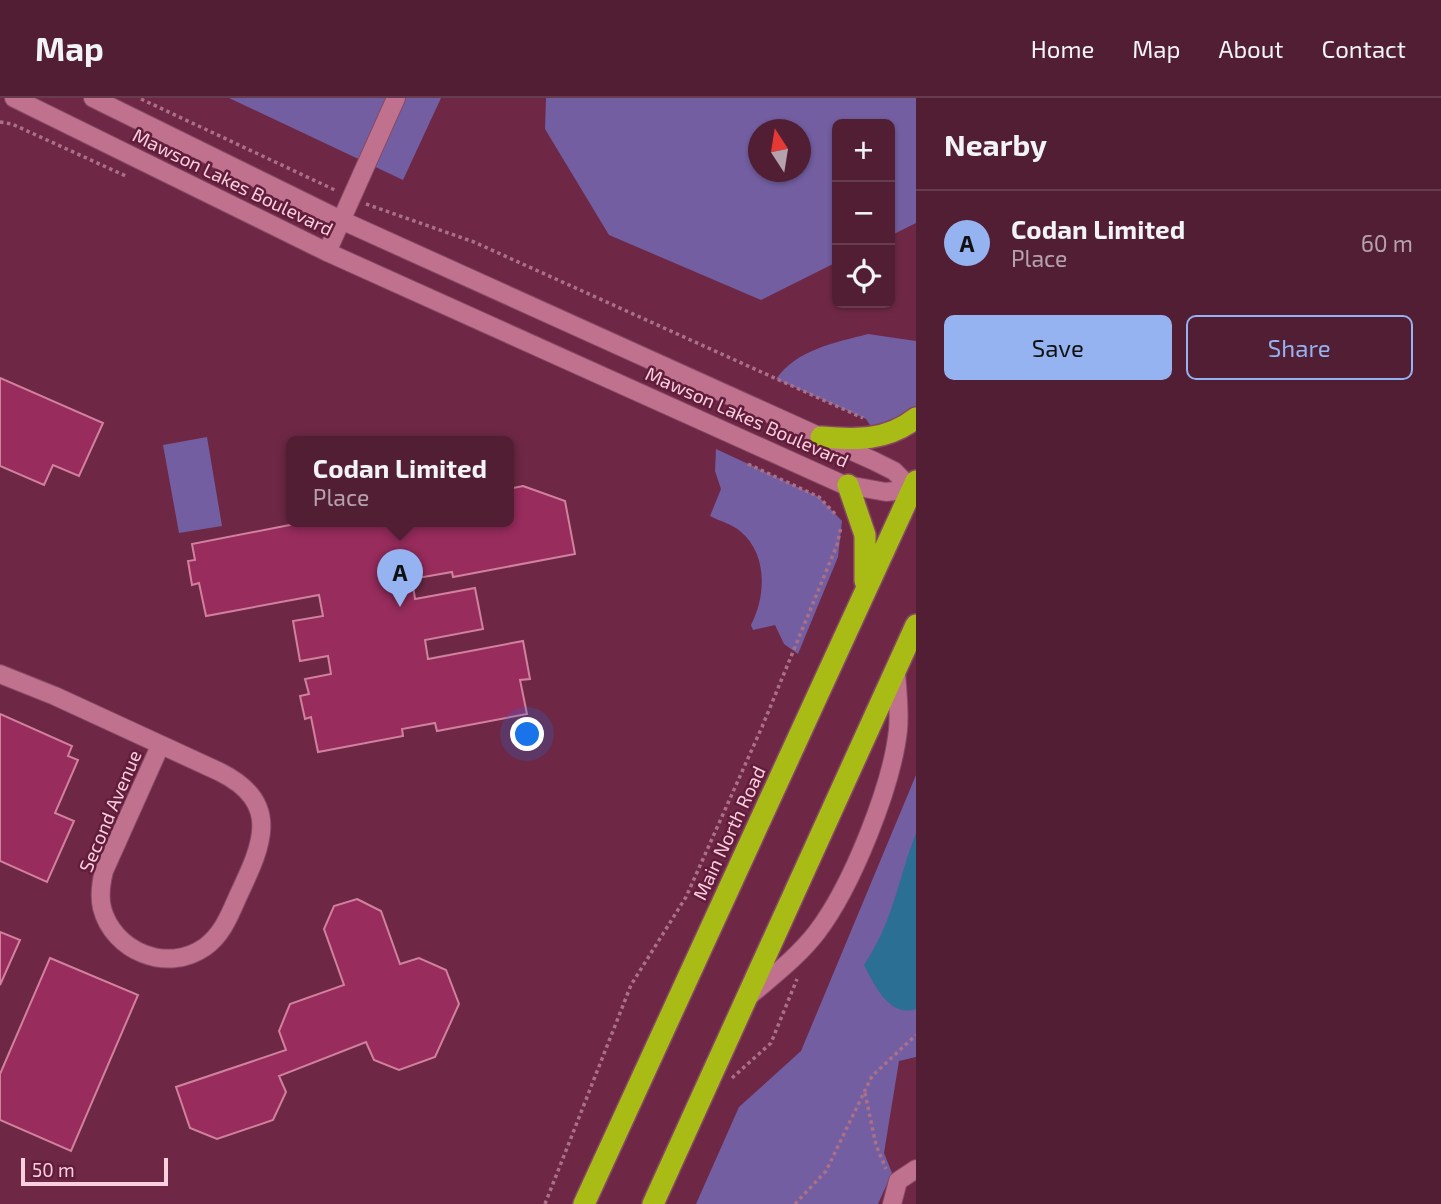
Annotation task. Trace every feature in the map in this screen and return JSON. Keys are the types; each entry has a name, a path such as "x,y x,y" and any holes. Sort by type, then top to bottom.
{"highway":[{"path":"821,437 858,440 882,436 916,418"},
{"path":"848,485 865,535 865,590"},
{"name":"Main North Road","path":"584,1204 865,590 915,489"},
{"path":"653,1204 916,625"}],"street":[{"name":"Mawson Lakes Boulevard","path":"14,98 327,252 848,485 886,492 915,489"},
{"name":"Mawson Lakes Boulevard","path":"93,98 341,220 890,468 915,489"},
{"path":"327,252 396,98"},
{"path":"746,999 791,960 817,932 848,875 890,771 898,728 896,667"},
{"name":"Second Avenue","path":"0,674 55,696 220,772 243,787 257,808 263,832 260,850 223,928 205,947 171,959 141,954 121,941 106,920 100,889 104,871 160,746"},
{"path":"891,1188 908,1172 916,1169"}],"path":[{"path":"139,98 233,140 351,198 484,247 866,419 882,436"},
{"path":"545,1204 631,985 686,897 757,740 837,545 842,522"},
{"path":"728,1082 758,1058 771,1043 784,1017 798,976"},
{"path":"794,1204 826,1171 872,1076 916,1035"},
{"path":"865,1091 876,1145 891,1188"}],"shaded area":[{"path":"229,98 441,98 403,180"},
{"path":"546,98 916,98 916,223 895,234 895,119 832,119 832,264 761,300 609,235 545,129"},
{"path":"868,334 916,341 916,410 902,420 872,428 866,419 776,379 806,354 830,344"},
{"path":"207,437 222,526 179,533 163,445"},
{"path":"716,449 819,497 842,521 838,557 798,654 784,644 775,625 753,630 751,625 760,601 760,563 756,551 740,531 710,516 721,489 715,471"},
{"path":"916,775 916,1057 899,1061 884,1153 892,1173 878,1204 696,1204 739,1107 801,1051"}],"water":[{"path":"916,833 916,1009 906,1010 898,1009 884,998 864,965 889,916"}],"building":[{"path":"0,378 103,423 79,476 53,465 44,485 0,466"},
{"path":"523,486 565,501 575,554 453,577 452,572 412,579 415,599 475,588 483,629 425,640 428,659 523,641 530,679 520,680 527,714 437,731 435,723 402,729 403,736 318,752 311,717 305,719 300,696 309,694 305,679 331,674 328,656 300,661 293,621 323,616 319,595 206,616 199,583 192,585 188,561 195,560 192,544 286,526 514,527 514,488"},
{"path":"0,714 72,746 68,756 78,760 55,813 74,821 47,882 0,861"},
{"path":"357,899 381,911 400,964 419,958 446,970 459,1004 435,1057 399,1070 374,1060 366,1042 279,1076 286,1092 273,1120 217,1139 190,1128 176,1087 286,1050 279,1031 290,1004 344,985 324,929 334,906"},
{"path":"0,932 20,940 0,985"},
{"path":"50,958 138,995 71,1151 0,1120 0,1074"}],"place":[{"name":"Codan Limited","path":"400,607"}]}
